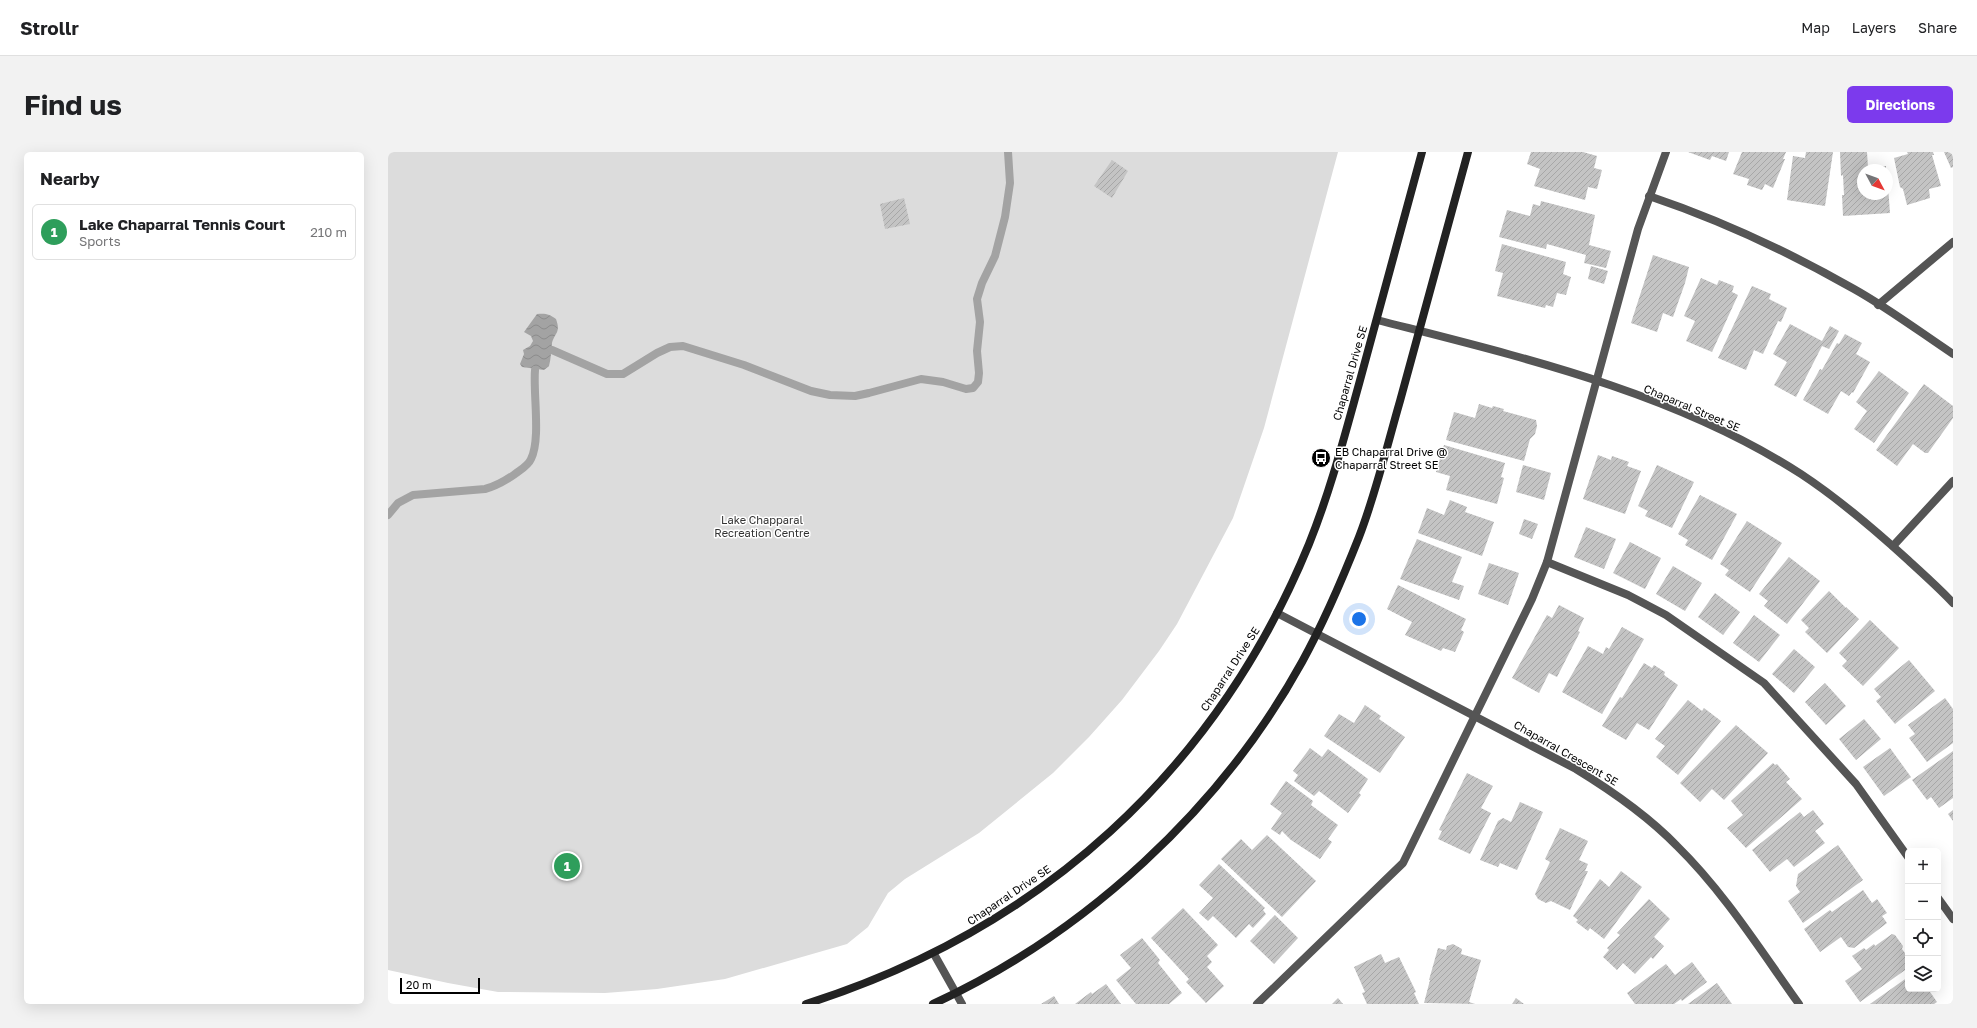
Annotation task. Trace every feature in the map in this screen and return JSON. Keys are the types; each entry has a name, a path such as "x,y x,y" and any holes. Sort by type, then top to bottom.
{"street":[{"name":"Chaparral Drive SE","path":"806,1004 876,980 934,954 980,929 1043,886 1084,855 1141,802 1186,752 1218,710 1247,666 1277,613 1310,542 1324,502 1377,320 1422,152"},
{"path":"933,1004 988,976 1048,937 1114,887 1156,849 1212,789 1251,741 1285,690 1317,634 1346,570 1368,512 1468,152"},
{"path":"1257,1004 1403,864 1532,599 1547,562 1638,229 1666,152"},
{"path":"1649,196 1708,217 1756,238 1855,289 1953,354"},
{"path":"1878,305 1953,242"},
{"name":"Chaparral Street SE","path":"1377,320 1419,330 1597,381 1696,420 1776,459 1849,508 1893,546 1953,603"},
{"path":"1893,546 1953,481"},
{"path":"1547,562 1628,595 1666,616 1764,683 1856,784 1905,853"},
{"name":"Chaparral Crescent SE","path":"1277,613 1475,715 1576,769 1609,789 1656,825 1678,846 1708,881 1799,1004"},
{"path":"1941,902 1953,919"},
{"path":"934,954 962,1004"}],"green space":[{"name":"Lake Chapparal Recreation Centre","path":"388,152 1338,152 1264,428 1233,518 1177,624 1159,651 1122,700 1089,737 1053,773 979,833 905,879 888,893 868,927 847,944 725,979 657,989 605,993 498,992 388,970"}],"water":[{"path":"537,314 547,314 554,317 558,327 552,343 549,366 544,370 522,367 520,364 524,354 523,350 530,346 533,341 531,336 524,332"}],"building":[{"path":"1531,152 1583,152 1597,156 1594,168 1602,170 1597,189 1588,187 1585,200 1534,186 1540,169 1527,164"},
{"path":"1688,152 1729,152 1726,161 1712,156 1710,160"},
{"path":"1742,152 1786,152 1783,159 1785,159 1773,188 1765,184 1762,190 1747,185 1749,179 1733,174"},
{"path":"1806,152 1833,152 1825,206 1787,200 1793,156 1805,158"},
{"path":"1840,152 1867,152 1868,164 1857,164 1857,200 1889,200 1890,213 1843,216 1843,175 1841,176"},
{"path":"1907,152 1933,152 1934,155 1932,155 1941,186 1929,189 1930,198 1907,205 1903,189 1900,187 1894,158 1908,154"},
{"path":"1944,152 1953,152 1953,167 1951,168"},
{"path":"1112,160 1128,171 1112,198 1094,186"},
{"path":"904,198 910,224 885,229 880,204"},
{"path":"1541,201 1595,215 1589,245 1611,251 1606,268 1584,263 1586,255 1547,244 1546,249 1499,237 1507,210 1530,216 1533,204 1540,206"},
{"path":"1502,244 1566,262 1563,274 1571,277 1566,295 1557,293 1553,307 1546,305 1545,308 1497,296 1503,273 1495,271"},
{"path":"1653,255 1689,267 1673,317 1663,313 1657,332 1631,323"},
{"path":"1591,266 1608,271 1604,284 1588,279"},
{"path":"1701,278 1717,285 1719,280 1734,286 1732,292 1738,295 1712,352 1686,341 1695,321 1684,316"},
{"path":"1752,286 1771,294 1769,299 1787,308 1781,322 1778,321 1763,354 1754,350 1746,370 1718,358"},
{"path":"1790,324 1822,341 1830,326 1839,331 1829,349 1822,346 1796,397 1774,385 1787,362 1773,354"},
{"path":"1845,334 1862,343 1856,354 1870,362 1853,393 1852,392 1849,396 1841,391 1828,414 1803,400 1820,369 1822,370 1837,343 1839,344"},
{"path":"1879,371 1909,393 1874,443 1854,429 1867,411 1856,402"},
{"path":"1924,384 1953,406 1953,418 1928,453 1925,453 1913,444 1897,466 1876,450"},
{"path":"1479,404 1492,408 1493,406 1504,409 1503,411 1536,420 1537,426 1535,434 1530,439 1524,461 1446,440 1454,412 1475,418"},
{"path":"1444,445 1505,463 1501,477 1504,478 1497,504 1446,490 1450,476 1436,472"},
{"path":"1598,455 1611,460 1612,456 1629,462 1627,466 1641,471 1625,514 1583,499"},
{"path":"1523,465 1551,473 1544,500 1516,492"},
{"path":"1657,465 1694,482 1672,528 1645,516 1648,511 1638,506"},
{"path":"1700,495 1737,514 1712,560 1685,545 1688,540 1678,534"},
{"path":"1450,500 1467,507 1465,512 1494,522 1482,556 1418,533 1427,508 1444,515"},
{"path":"1524,519 1538,524 1532,539 1519,534"},
{"path":"1747,521 1782,543 1750,592 1725,575 1729,570 1720,564"},
{"path":"1586,527 1616,539 1604,569 1574,557"},
{"path":"1417,539 1462,557 1452,582 1464,586 1459,600 1400,579"},
{"path":"1630,542 1661,558 1645,589 1613,573"},
{"path":"1789,557 1820,581 1787,624 1764,606 1768,601 1759,594"},
{"path":"1489,563 1519,573 1508,605 1478,594"},
{"path":"1673,566 1702,583 1685,611 1656,594"},
{"path":"1398,585 1466,619 1461,630 1464,632 1455,652 1443,648 1441,651 1405,635 1412,622 1387,609"},
{"path":"1829,591 1859,619 1827,653 1805,632 1809,628 1801,620"},
{"path":"1715,593 1740,612 1723,635 1698,617"},
{"path":"1559,605 1584,618 1578,631 1580,632 1557,677 1549,673 1539,693 1512,678 1547,615 1552,618"},
{"path":"1754,615 1780,635 1759,662 1733,643"},
{"path":"1870,620 1899,648 1863,686 1842,666 1847,661 1839,653"},
{"path":"1622,627 1644,639 1602,714 1562,692 1588,646 1603,654 1606,647 1609,649"},
{"path":"1794,649 1815,667 1794,693 1772,674"},
{"path":"1909,660 1935,691 1895,724 1876,701 1881,697 1874,689"},
{"path":"1644,663 1652,668 1654,665 1665,672 1664,675 1678,685 1649,730 1637,723 1626,740 1602,726"},
{"path":"1825,683 1846,706 1826,725 1805,702"},
{"path":"1945,698 1953,709 1953,743 1927,762 1909,738 1915,734 1908,725"},
{"path":"1688,700 1702,711 1704,708 1721,721 1678,775 1656,757 1665,746 1655,739"},
{"path":"1365,705 1381,716 1379,719 1405,737 1380,773 1324,736 1339,714 1354,723"},
{"path":"1864,719 1881,739 1856,760 1839,739"},
{"path":"1736,725 1768,753 1724,800 1712,789 1700,802 1680,783"},
{"path":"1310,748 1322,757 1328,749 1368,779 1359,793 1361,795 1348,813 1319,791 1314,796 1294,781 1298,775 1293,771"},
{"path":"1890,748 1911,777 1884,796 1863,767"},
{"path":"1953,751 1953,798 1939,808 1931,797 1927,800 1912,780"},
{"path":"1773,763 1775,765 1777,764 1790,779 1786,782 1802,799 1746,848 1727,828 1743,815 1731,801"},
{"path":"1467,773 1493,786 1481,808 1491,813 1470,854 1438,839 1442,831 1439,830"},
{"path":"1286,781 1313,801 1311,805 1338,825 1328,839 1332,842 1320,859 1291,840 1282,831 1280,835 1271,829 1282,813 1270,804"},
{"path":"1520,802 1543,812 1517,870 1500,863 1498,867 1480,860 1498,821 1503,818 1511,822"},
{"path":"1813,810 1824,824 1815,831 1825,843 1794,867 1787,859 1770,872 1752,850 1800,812 1804,817"},
{"path":"1953,810 1953,821 1948,814"},
{"path":"1560,828 1588,841 1579,860 1588,864 1585,871 1588,871 1570,910 1551,901 1546,903 1538,899 1535,894 1550,862 1545,859"},
{"path":"1267,835 1316,881 1282,917 1221,859 1241,839 1252,850"},
{"path":"1838,845 1863,880 1803,923 1788,901 1800,892 1796,886 1798,874"},
{"path":"1219,864 1265,908 1263,910 1266,914 1253,928 1249,924 1236,938 1213,916 1208,921 1199,913 1213,898 1199,885"},
{"path":"1621,871 1642,887 1604,939 1590,928 1588,931 1576,922 1578,920 1573,916 1600,879 1609,887"},
{"path":"1863,890 1872,903 1877,899 1887,913 1882,916 1887,923 1854,948 1848,947 1841,937 1820,952 1804,929 1830,910 1832,912"},
{"path":"1649,899 1670,919 1654,937 1664,946 1653,959 1651,957 1635,974 1623,963 1617,970 1603,957 1609,950 1607,948 1620,935 1617,933"},
{"path":"1183,908 1218,945 1207,956 1212,962 1207,967 1224,986 1206,1003 1186,982 1189,979 1151,938"},
{"path":"1275,915 1298,938 1274,964 1250,941"},
{"path":"1892,934 1895,935 1903,946 1902,949 1905,953 1905,970 1860,1002 1845,981 1862,969 1852,956 1864,948 1866,950 1874,944 1875,946"},
{"path":"1142,938 1160,960 1158,963 1182,993 1169,1004 1136,1004 1116,980 1131,968 1120,955"},
{"path":"1453,944 1462,949 1461,954 1481,960 1469,1002 1475,1004 1424,1003 1438,948 1446,950 1447,946"},
{"path":"1381,954 1385,963 1399,957 1416,992 1414,993 1419,1004 1367,1004 1362,993 1365,992 1354,967"},
{"path":"1692,962 1707,982 1682,1001 1681,999 1674,1004 1635,1004 1627,993 1666,964 1675,975"},
{"path":"1905,979 1905,992 1930,992 1937,1002 1934,1004 1870,1004"},
{"path":"1717,983 1732,1004 1688,1004"},
{"path":"1106,984 1121,1004 1075,1004 1091,992 1092,994"},
{"path":"1054,996 1059,1004 1041,1004"},
{"path":"1338,998 1343,1004 1332,1004"},
{"path":"1516,998 1524,1004 1512,1004"}],"waterway":[{"path":"552,350 607,374 623,374 657,353 670,347 683,346 744,365 811,391 830,395 855,396 921,379 943,382 966,389 973,388 978,382 979,373 977,351 980,322 977,299 982,283 995,256 1005,217 1010,183 1008,152"},
{"path":"388,515 398,503 413,495 485,489 504,481 526,466 531,459 536,440 535,370"}],"place":[{"name":"EB Chaparral Drive @ Chaparral Street SE","path":"1321,458"},
{"name":"Lake Chaparral Tennis Court","path":"567,866"}]}
